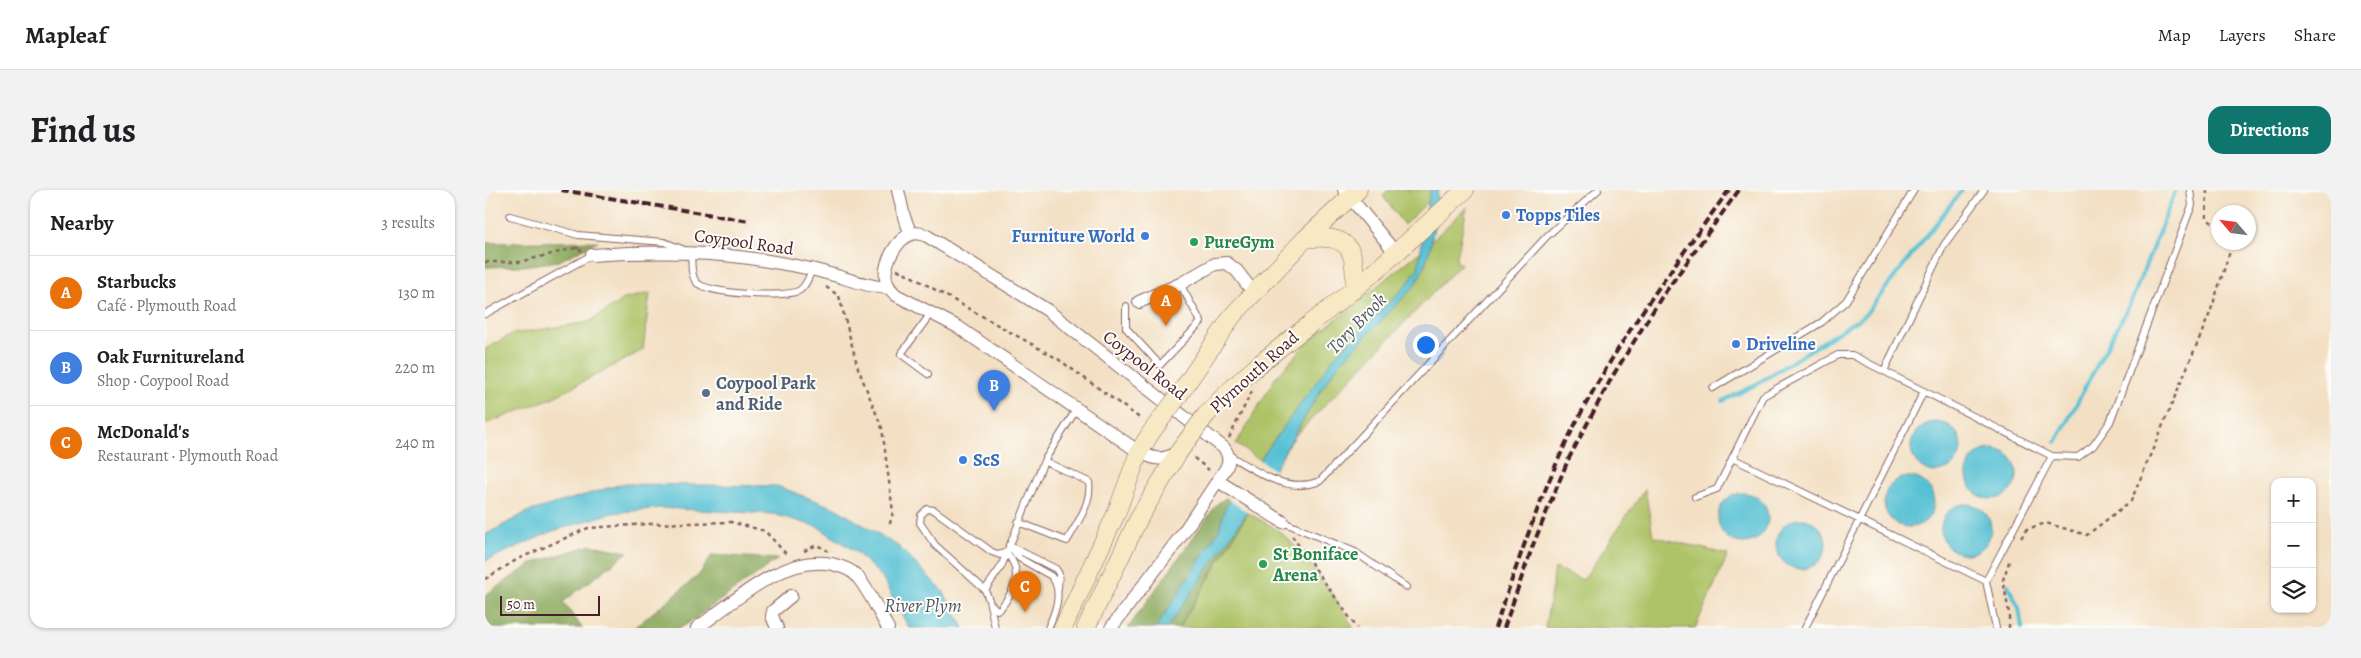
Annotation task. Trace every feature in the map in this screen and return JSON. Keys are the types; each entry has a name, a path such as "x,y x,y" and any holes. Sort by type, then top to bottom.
{"main road":[{"name":"Plymouth Road","path":"1086,628 1140,516 1183,453 1206,415 1225,393 1281,346 1354,290 1465,190"},
{"name":"Plymouth Road","path":"1063,628 1116,514 1148,426 1177,398 1233,315 1351,192"},
{"path":"1305,239 1326,236 1338,240 1351,249 1356,265 1354,290"}],"street":[{"path":"889,288 885,278 888,263 901,240 911,234 904,217 900,191"},
{"path":"1351,192 1395,252"},
{"name":"Coypool Road","path":"911,234 918,233 927,236 1047,310 1226,452"},
{"name":"Coypool Road","path":"592,255 644,251 691,252 773,262 817,271 875,287 889,288 896,295 932,312 990,348 1076,410 1139,452 1154,459 1164,459 1183,453"},
{"path":"1139,302 1180,284 1215,264 1227,264 1237,271 1253,292"},
{"path":"1111,628 1181,536 1218,481 1229,462 1226,452"},
{"path":"1218,481 1285,526"},
{"path":"697,628 756,586 788,567 821,562 842,566 856,574 888,628"},
{"path":"777,628 772,616 773,611 791,596"}],"lane":[{"path":"1226,452 1270,479 1281,483 1308,485 1320,480 1547,236 1598,190"},
{"path":"1713,388 1822,322 1847,301 1914,190"},
{"path":"1883,371 1944,245 1984,190"},
{"path":"1695,497 1717,489 1763,396 1838,356 1852,355 2052,456 2078,457 2093,446 2109,422 2192,205 2190,190"},
{"path":"510,216 578,235 664,242 691,252 692,277 698,284 709,289 780,296 800,290 817,271"},
{"path":"485,314 567,271 592,255"},
{"path":"1126,306 1126,328 1160,365 1201,322 1180,284"},
{"path":"928,374 901,354 932,312"},
{"path":"1805,628 1858,519 1924,392"},
{"path":"985,590 1001,567 1044,461 1076,410"},
{"path":"1996,628 1987,581 2052,456"},
{"path":"1732,458 1987,581"},
{"path":"1018,522 1067,541 1082,514 1090,492 1089,482 1044,461"},
{"path":"995,628 985,590 930,539 920,523 921,515 927,509 934,510 992,552 1000,555 1006,552"},
{"path":"1285,526 1355,552 1406,587"},
{"path":"1009,545 1019,558 1051,576 1056,584 1058,591 1057,604 1048,628"},
{"path":"990,604 993,608 1000,609 1015,583 1016,567 1006,552"}],"path":[{"path":"2207,190 2206,218 2211,222"},
{"path":"485,262 520,262 575,248 592,255"},
{"path":"2017,545 2027,530 2046,523 2087,535 2131,501 2210,313 2230,250"},
{"path":"817,271 823,285 839,296 858,368 882,428 893,512 889,527"},
{"path":"902,271 1058,358 1148,426"},
{"path":"1226,452 1254,388"},
{"path":"1183,453 1203,464 1218,481"},
{"path":"485,579 518,559 588,528 647,524 731,522 765,531 786,552 794,566"},
{"path":"1285,526 1357,628"},
{"path":"2009,628 2009,613 2003,580 2012,553"}],"green space":[{"path":"1388,190 1440,190 1404,225 1383,196"},
{"path":"1467,207 1456,261 1461,264 1295,436 1273,469 1236,444 1276,377 1311,339 1421,251"},
{"path":"598,241 559,261 523,266 485,267 485,243"},
{"path":"650,293 643,350 552,398 485,424 485,349 512,334 589,322 624,299"},
{"path":"1645,489 1653,536 1728,555 1695,628 1545,628 1555,568 1583,580"},
{"path":"1226,498 1248,513 1179,628 1128,628 1218,503"},
{"name":"St Boniface Arena","path":"1248,513 1269,524 1295,546 1332,595 1353,628 1179,628"},
{"path":"591,545 628,552 563,602 582,628 485,628 485,595 533,563"},
{"path":"712,555 778,559 681,628 634,628 699,575"}],"water":[{"path":"1430,190 1438,190 1435,216 1428,254 1419,278 1412,289 1340,363 1321,390 1258,497 1167,628 1156,628 1219,530 1225,508 1335,356 1405,287 1418,268"},
{"path":"1936,422 1945,424 1956,433 1961,447 1959,456 1950,467 1936,472 1927,470 1916,461 1911,447 1913,438 1922,427"},
{"path":"1992,449 2001,451 2012,460 2017,474 2015,483 2006,494 1992,499 1983,497 1972,488 1967,474 1969,465 1978,454"},
{"path":"1909,477 1918,479 1929,488 1934,502 1932,511 1923,522 1909,527 1900,525 1889,516 1884,502 1886,493 1895,482"},
{"name":"River Plym","path":"622,484 777,486 835,508 898,546 943,591 964,628 909,628 881,576 856,552 818,527 773,514 661,508 612,513 553,531 485,561 485,535 527,512"},
{"path":"1743,493 1752,495 1763,504 1768,518 1766,527 1757,538 1743,543 1734,541 1723,532 1718,518 1720,509 1729,498"},
{"path":"1966,504 1975,506 1986,515 1991,529 1989,538 1980,549 1966,554 1957,552 1946,543 1941,529 1943,520 1952,509"},
{"path":"1801,519 1810,521 1821,530 1826,544 1824,553 1815,564 1801,569 1792,567 1781,558 1776,544 1778,535 1787,524"}],"pier":[{"path":"1257,458 1275,471 1248,513 1228,499"}],"waterway":[{"path":"1723,401 1757,384 1865,315 1962,190"},
{"path":"2056,442 2131,302 2175,192"},
{"path":"2008,585 2019,608 2022,628"}],"railway":[{"path":"561,190 749,221"},
{"path":"1495,628 1541,500 1576,422 1615,353 1682,254 1729,190"},
{"path":"1504,628 1533,545 1568,460 1612,377 1661,298 1739,190"}],"place":[{"name":"Topps Tiles","path":"1506,215"},
{"name":"Furniture World","path":"1145,236"},
{"name":"PureGym","path":"1194,242"},
{"name":"Starbucks","path":"1166,326"},
{"name":"Driveline","path":"1736,344"},
{"name":"Coypool Park and Ride","path":"706,393"},
{"name":"Oak Furnitureland","path":"994,411"},
{"name":"ScS","path":"963,460"},
{"name":"St Boniface Arena","path":"1263,564"},
{"name":"McDonald's","path":"1025,612"}],"water label":[{"name":"Tory Brook","path":"1356,323"}]}
